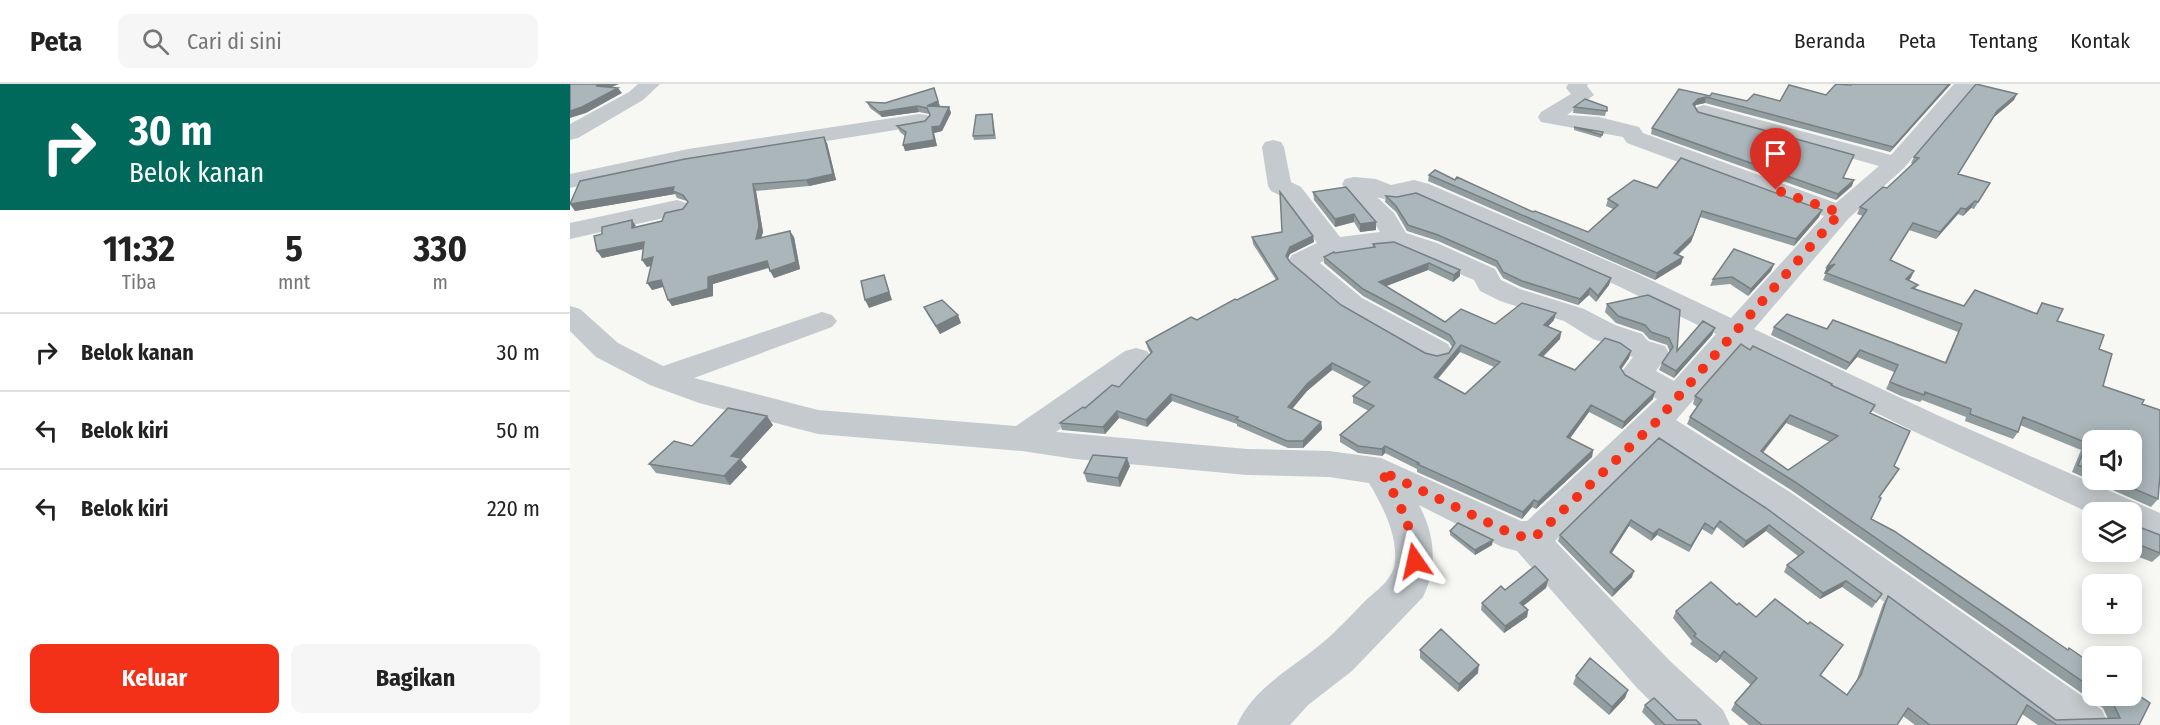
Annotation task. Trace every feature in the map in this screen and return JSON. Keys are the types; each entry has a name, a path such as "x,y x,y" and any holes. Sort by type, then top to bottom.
{"street":[{"path":"572,128 636,96 650,84"},
{"path":"1578,84 1576,88 1584,95 1549,117 1599,124 1631,132 1635,138 1691,160 1840,213"},
{"path":"570,315 607,350 661,378 711,395 818,422 1022,439 1075,447 1247,462 1329,464 1381,471 1516,536 1528,538 1540,533 1667,410 1840,213 1896,163 1965,84"},
{"path":"1704,111 1896,163"},
{"path":"570,181 688,156 919,120"},
{"path":"1273,147 1280,186 1292,192 1333,246"},
{"path":"1396,238 1384,218 1360,195 1354,184 1376,186 1387,193 1417,188 1626,279 1925,423 2101,502"},
{"path":"570,231 677,208"},
{"path":"1437,351 1352,304 1302,261 1333,246 1396,238 1428,249 1485,275 1490,285 1510,295 1574,315 1604,332 1631,340 1637,348 1654,353 1636,374 1667,410 1777,502 2086,725"},
{"path":"661,378 822,321"},
{"path":"1022,439 1136,358"},
{"path":"1260,725 1292,692 1337,657 1409,585 1415,561 1414,548 1403,510 1381,471"},
{"path":"2142,521 2160,530"},
{"path":"1528,538 1654,675 1707,725"}],"building":[{"path":"570,84 602,84 596,86 618,88 570,111"},
{"path":"1836,84 1949,84 1893,147 1706,97 1698,99 1693,104 1698,112 1854,155 1843,178 1854,180 1838,194 1652,128 1679,89 1747,101 1754,94 1780,101 1789,85 1826,95"},
{"path":"1976,84 2017,94 1997,111 1958,174 1990,183 1978,202 1975,201 1966,209 1961,208 1940,232 1913,223 1890,260 1914,271 1906,279 1918,285 1912,288 1964,306 1975,290 2037,314 2042,303 2063,309 2057,321 2104,335 2099,349 2112,354 2103,386 2144,400 2142,404 2160,410 2158,499 2137,490 2142,490 2142,430 2082,430 2082,441 2023,417 2018,432 1970,414 1971,409 1890,382 1898,365 1860,350 1850,363 1774,327 1787,314 1827,329 1833,320 1946,363 1962,324 1826,273 1835,264 1827,267 1867,210 1860,207 1883,187 1887,188 1919,158 1914,157"},
{"path":"934,88 938,101 927,106 949,107 940,126 932,127 934,140 903,145 906,132 897,126 925,121 930,115 927,108 917,106 879,112 867,102 885,103"},
{"path":"1585,99 1607,107 1607,111 1574,107"},
{"path":"992,114 994,135 973,136 976,115"},
{"path":"1574,127 1603,132 1602,135"},
{"path":"824,137 833,174 806,180 753,184 759,226 756,239 790,231 796,262 770,271 767,261 708,277 708,289 668,300 661,280 647,283 653,257 642,260 644,242 597,251 594,236 602,234 602,227 632,220 632,228 662,221 665,213 683,209 688,202 683,195 673,191 674,187 570,204 580,181 685,159"},
{"path":"1681,158 1822,210 1796,239 1702,211 1693,235 1674,253 1683,257 1657,273 1429,175 1435,170 1455,180 1457,177 1533,212 1588,232 1618,205 1608,199 1634,180 1657,188"},
{"path":"1346,187 1376,222 1360,224 1354,214 1335,219 1313,192"},
{"path":"1280,192 1313,236 1290,247 1286,256 1290,262 1341,305 1425,353 1437,356 1449,353 1455,343 1450,335 1363,289 1324,257 1334,252 1375,247 1373,244 1394,242 1460,270 1454,275 1429,263 1379,282 1445,322 1461,309 1495,324 1522,303 1556,313 1544,325 1561,332 1539,355 1575,370 1605,338 1620,343 1631,351 1620,367 1625,375 1655,392 1624,422 1591,405 1567,437 1593,450 1538,502 1534,500 1523,512 1417,464 1419,463 1385,446 1382,449 1358,446 1340,435 1374,406 1353,396 1370,382 1332,363 1307,384 1288,407 1321,422 1303,441 1287,441 1236,419 1238,417 1171,394 1146,420 1117,411 1103,427 1060,423 1083,407 1085,408 1112,385 1119,387 1152,352 1146,342 1191,317 1197,320 1278,279 1252,237 1282,232","holes":["1461,345 1500,362 1465,394 1434,377"]},
{"path":"1416,193 1611,278 1598,296 1590,288 1580,299 1522,281 1503,272 1497,261 1438,235 1408,225 1396,206 1386,196 1397,197"},
{"path":"1734,249 1774,264 1751,289 1732,277 1713,279"},
{"path":"884,275 889,292 865,300 861,281"},
{"path":"1648,295 1680,310 1677,351 1703,321 1715,328 1676,371 1662,363 1673,347 1669,338 1651,332 1645,325 1618,316 1607,304"},
{"path":"942,300 958,315 936,326 924,307"},
{"path":"1741,344 1750,350 1753,346 1875,405 1870,413 1910,431 1894,466 1899,469 1879,497 1881,498 1871,519 1894,531 2068,650 2069,648 2082,657 2082,681 1795,482 1690,417 1702,400 1695,396","holes":["1790,415 1838,436 1788,470 1761,451"]},
{"path":"728,408 767,416 731,456 741,458 724,476 649,464 674,441 692,446"},
{"path":"1659,438 1766,508 1882,594 1876,602 1846,581 1823,593 1787,565 1804,552 1769,525 1746,541 1720,521 1714,529 1705,523 1691,546 1659,529 1653,534 1631,520 1610,552 1634,571 1614,590 1560,535"},
{"path":"1093,455 1127,458 1118,478 1084,473"},
{"path":"2082,455 2082,467 2078,465"},
{"path":"1458,523 1493,540 1475,550 1450,531"},
{"path":"2142,528 2160,535 2160,553 2142,546"},
{"path":"1535,566 1548,580 1520,603 1528,610 1505,626 1482,603 1501,586 1505,590"},
{"path":"1711,582 1737,605 1739,603 1756,617 1775,599 1808,624 1810,622 1843,645 1820,675 1847,695 1861,675 1888,596 2056,720 2120,718 2114,706 2142,706 2142,698 2150,703 2139,725 2057,725 2027,705 2016,725 1930,725 1908,708 1897,725 1762,725 1735,703 1757,678 1724,651 1720,656 1694,636 1696,634 1676,611"},
{"path":"1441,629 1479,665 1459,684 1420,650"},
{"path":"1590,658 1628,690 1612,707 1576,676"},
{"path":"1654,698 1677,720 1696,720 1701,725 1665,725 1645,705"}],"route":[{"path":"1415,561 1414,548 1403,510 1381,471 1516,536 1535,537 1655,423 1840,213 1776,190"}]}
